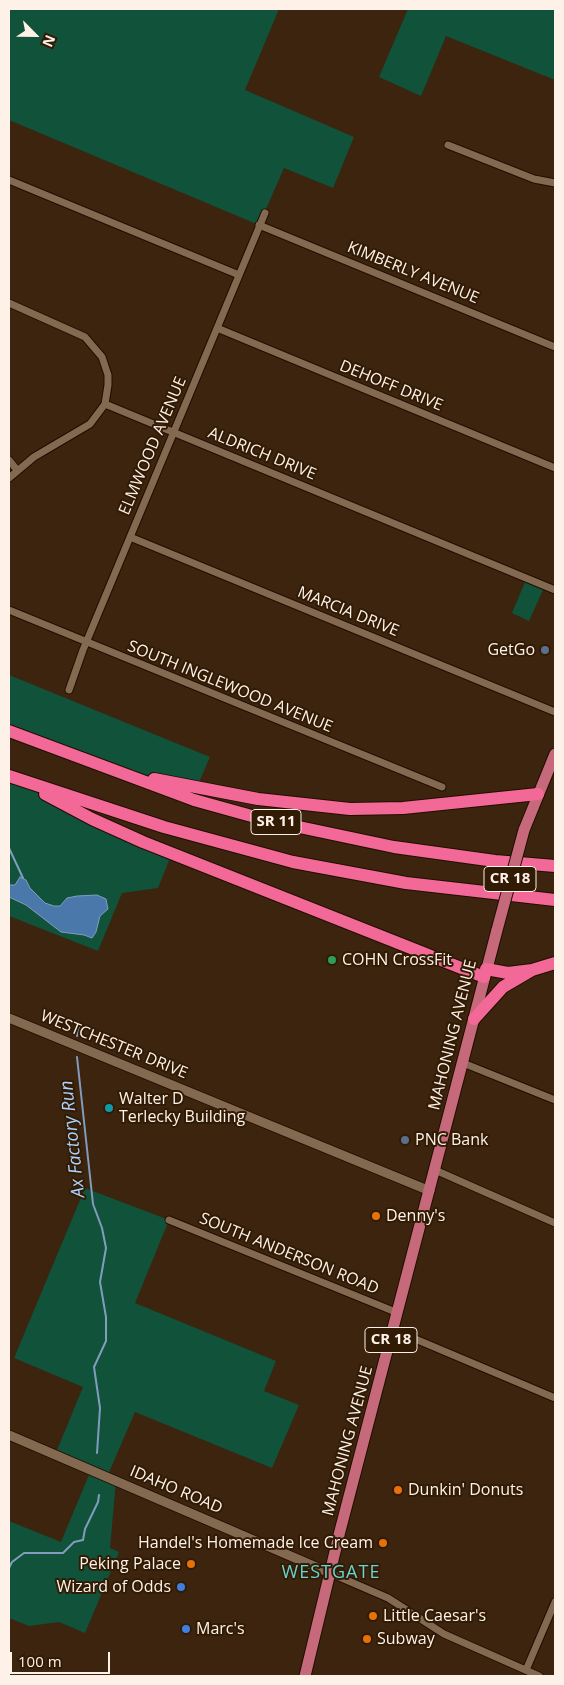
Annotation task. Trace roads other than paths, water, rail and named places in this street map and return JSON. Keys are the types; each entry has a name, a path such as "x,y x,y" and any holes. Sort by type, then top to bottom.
{"highway":[{"name":"SR 11","path":"9,731 194,800 336,836 452,856 555,866"},
{"path":"119,772 258,799 350,809 403,808 538,794"},
{"name":"SR 11","path":"10,776 164,827 293,862 425,886 555,900"},
{"path":"10,776 92,819 143,842 485,973 532,970 555,963"},
{"path":"474,1019 503,987 532,970"}],"main road":[{"name":"MAHONING AVENUE","path":"305,1676 485,973 524,830 555,754"}],"street":[{"path":"448,145 534,179 555,183"},
{"path":"9,180 238,275"},
{"name":"ELMWOOD AVENUE","path":"69,690 173,432 265,213"},
{"name":"KIMBERLY AVENUE","path":"259,225 555,347"},
{"path":"9,304 73,330 92,343 102,357 108,375 105,404 98,415 85,428 34,457 9,478"},
{"name":"DEHOFF DRIVE","path":"217,328 555,468"},
{"name":"ALDRICH DRIVE","path":"105,404 555,590"},
{"path":"9,460 18,470"},
{"name":"MARCIA DRIVE","path":"130,537 555,712"},
{"name":"SOUTH INGLEWOOD AVENUE","path":"9,610 442,787"},
{"name":"WESTCHESTER DRIVE","path":"9,1018 430,1191"},
{"path":"463,1063 555,1100"},
{"path":"435,1170 555,1223"},
{"name":"SOUTH ANDERSON ROAD","path":"169,1220 398,1313"},
{"path":"394,1330 555,1398"},
{"name":"IDAHO ROAD","path":"9,1435 330,1573"},
{"path":"330,1573 388,1598 444,1634 539,1676"},
{"path":"526,1670 555,1602"}],"water":[{"path":"20,877 26,880 30,888 45,903 54,906 60,906 67,898 77,896 97,895 106,899 108,909 100,916 96,932 92,938 61,932 26,905 9,897 9,885 15,885"}],"waterway":[{"name":"Ax Factory Run","path":"9,848 23,878"},
{"name":"Ax Factory Run","path":"77,1036 79,1027"},
{"name":"Ax Factory Run","path":"77,1057 93,1204 102,1228 106,1248 100,1282 106,1317 106,1341 94,1367 100,1408 97,1453"},
{"name":"Ax Factory Run","path":"9,1568 12,1562 24,1553 63,1553 74,1542 83,1540 85,1529 98,1502 99,1495"}],"place":[{"name":"GetGo","path":"545,650"},
{"name":"COHN CrossFit","path":"332,960"},
{"name":"Walter D Terlecky Building","path":"109,1108"},
{"name":"PNC Bank","path":"405,1140"},
{"name":"Denny's","path":"376,1216"},
{"name":"Dunkin' Donuts","path":"398,1490"},
{"name":"Handel's Homemade Ice Cream","path":"383,1543"},
{"name":"Peking Palace","path":"191,1564"},
{"name":"Wizard of Odds","path":"181,1587"},
{"name":"Little Caesar's","path":"373,1616"},
{"name":"Marc's","path":"186,1629"},
{"name":"Subway","path":"367,1639"}],"district":[{"name":"WESTGATE","path":"331,1573"}]}
